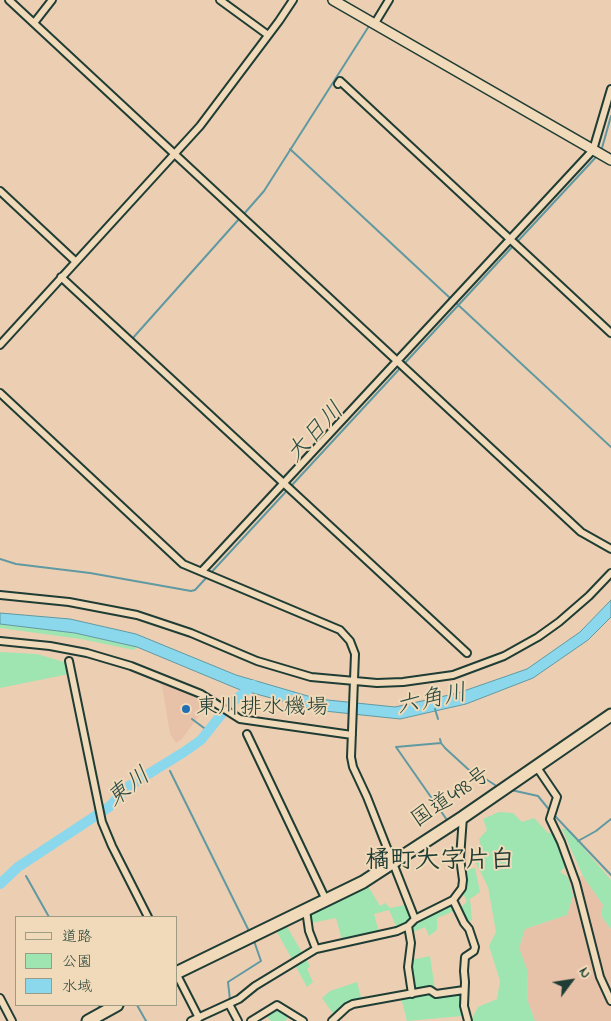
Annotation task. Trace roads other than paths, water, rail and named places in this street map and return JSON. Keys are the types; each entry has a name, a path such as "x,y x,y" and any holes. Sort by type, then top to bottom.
{"highway":[{"name":"国道498号","path":"178,972 363,882 463,817 611,715"},
{"path":"88,1021 115,1006"}],"street":[{"path":"9,0 581,532 611,549"},
{"path":"34,23 52,0"},
{"path":"220,0 268,35"},
{"path":"0,345 200,126 293,0"},
{"path":"333,0 611,160"},
{"path":"375,23 389,0"},
{"path":"338,84 340,81 611,333"},
{"path":"202,571 594,150 611,89"},
{"path":"0,191 75,261"},
{"path":"61,277 467,653"},
{"path":"0,393 182,564 340,630 350,641 356,654 351,757 353,767 367,796 415,919"},
{"path":"0,595 69,602 137,615 191,633 257,661 311,677 355,683 377,683 425,680 453,674 496,660 554,626 611,573"},
{"path":"0,641 50,646 96,656 160,676 201,694 240,719 352,733"},
{"path":"69,661 101,819 112,846 147,916"},
{"path":"247,734 326,900"},
{"path":"536,766 556,793 557,797 555,808 551,815 551,824 561,842 576,884 600,977 611,1001"},
{"path":"191,1021 229,1004 316,949 369,938 408,926 415,919 453,900 462,888 463,880 460,858 463,817"},
{"path":"453,900 469,929 475,947 474,951 466,957 464,1006 468,1021"},
{"path":"306,910 309,932 316,949"},
{"path":"408,926 411,943 408,967 412,994"},
{"path":"178,977 199,1018"},
{"path":"332,1021 353,1004 430,990 436,994 464,990"},
{"path":"0,998 12,1021"},
{"path":"229,1004 238,1021"},
{"path":"251,1021 277,1005 303,1021"}],"water":[{"name":"六角川","path":"611,600 611,617 588,640 533,678 466,704 400,719 315,710 238,689 137,647 75,633 0,624 0,613 70,619 136,634 236,675 318,699 395,707 458,693 527,669 580,632"}],"waterway":[{"path":"375,17 379,10"},
{"path":"243,215 264,191 369,26"},
{"name":"大日川","path":"602,148 611,116"},
{"path":"290,149 450,298"},
{"name":"大日川","path":"517,242 597,156"},
{"path":"132,339 239,219"},
{"name":"大日川","path":"0,559 16,564 90,573 191,591 195,590 514,245"},
{"path":"455,302 611,447"},
{"name":"東川","path":"0,884 18,867 109,807 129,786 201,740 229,705 253,685"},
{"name":"六角川","path":"435,709 438,719"},
{"path":"192,719 208,731"},
{"path":"440,739 445,748 469,770 495,785"},
{"path":"441,743 396,747 447,820"},
{"path":"170,771 249,931"},
{"path":"511,790 538,796 551,812"},
{"path":"554,815 611,875"},
{"path":"578,841 596,831 611,819"},
{"path":"26,876 48,916"},
{"path":"228,1001 230,1000 228,982 261,961 254,941"},
{"path":"138,1006 146,1021"}],"place":[{"name":"東川排水機場","path":"186,709"}],"district":[{"name":"橘町大字片白","path":"440,863"}]}
